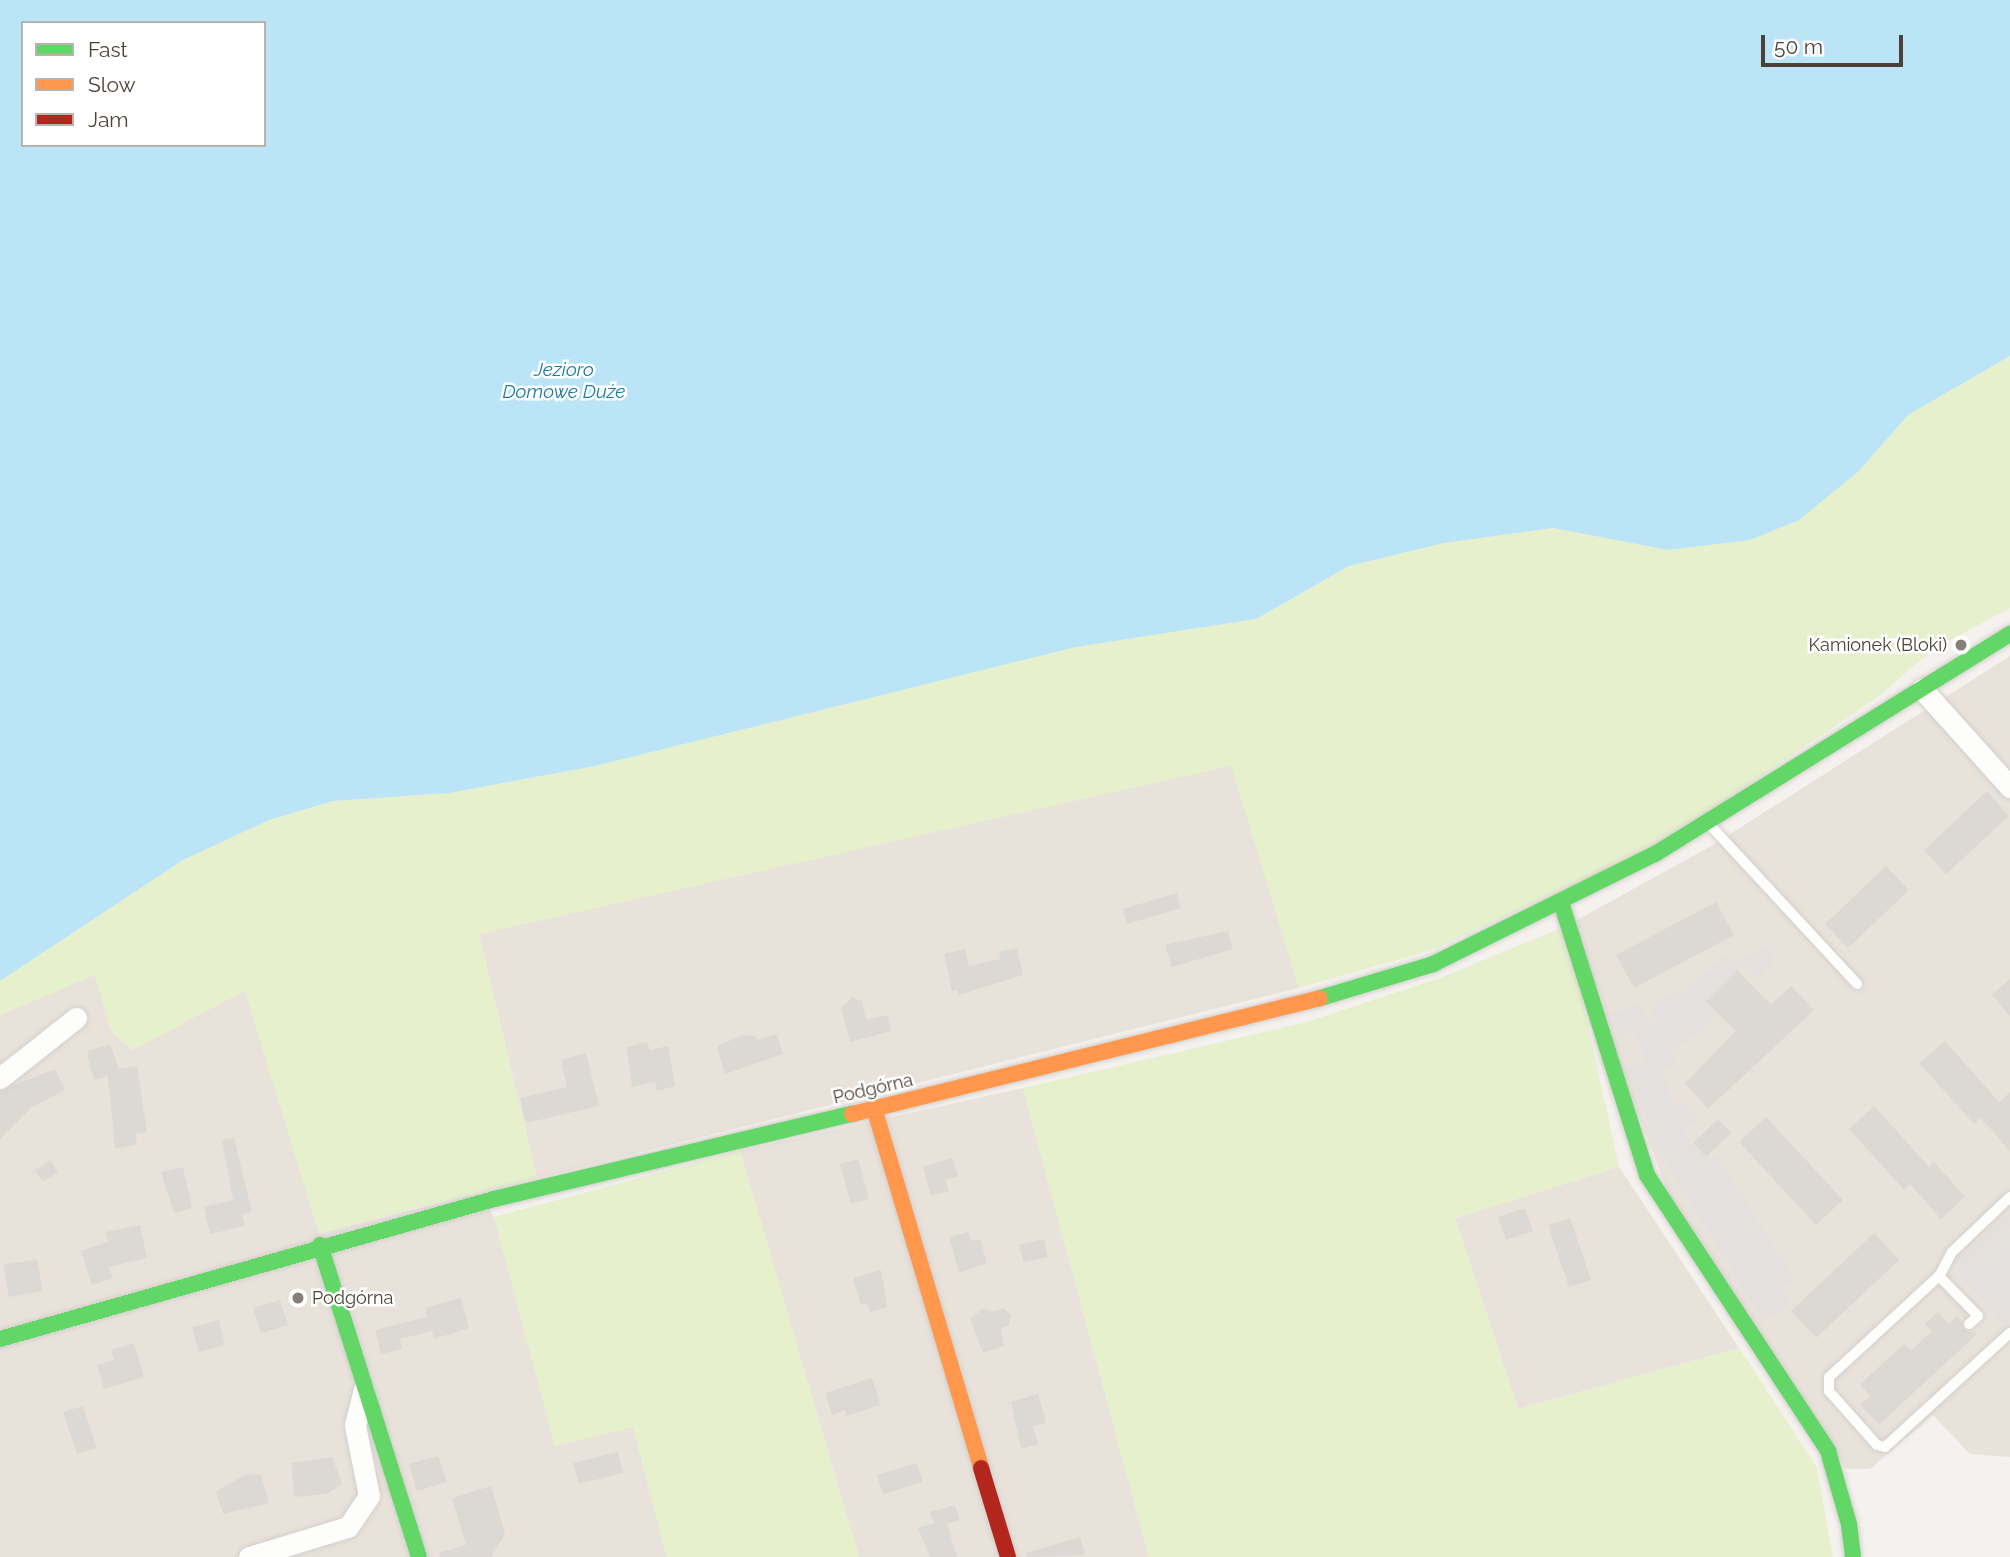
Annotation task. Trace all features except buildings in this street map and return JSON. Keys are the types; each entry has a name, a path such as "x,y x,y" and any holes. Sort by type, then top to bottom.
{"street":[{"name":"Podgórna","path":"0,1339 320,1245 1248,1019 1433,964 1562,902 1707,822 2010,634"},
{"path":"1922,689 2010,787"},
{"path":"1562,902 1647,1175 1828,1451 1849,1524 1853,1557"},
{"path":"0,1078 76,1017"},
{"path":"874,1108 1008,1557"},
{"path":"320,1245 419,1557"},
{"path":"249,1557 348,1527 369,1496 355,1425 365,1388"}],"lane":[{"path":"1707,822 1857,984"},
{"path":"2010,1197 1952,1252 1939,1276 1827,1383 1829,1391 1877,1446 1891,1444 2010,1333"},
{"path":"1939,1276 1978,1316 1969,1324"}],"shaded area":[{"path":"2010,656 2010,1457 1970,1454 1933,1415 1870,1469 1846,1469 1684,1234 1566,926 1713,845"},
{"path":"1232,765 1299,988 537,1178 479,934"},
{"path":"1769,945 1774,961 1757,979 1744,966 1706,1001 1720,1015 1670,1053 1676,1062 1663,1070 1674,1107 1684,1102 1700,1118 1683,1133 1706,1157 1716,1155 1795,1279 1782,1289 1791,1303 1764,1321 1655,1145 1629,1068 1646,1061 1633,1030 1620,1035 1612,1013 1640,1003 1650,1025 1660,1022 1651,1011 1673,990 1678,996 1728,954 1734,962"},
{"path":"95,974 111,1030 132,1050 245,990 319,1233 479,1193 494,1217 555,1445 633,1427 667,1557 0,1557 0,1015"},
{"path":"1023,1088 1149,1557 859,1557 740,1151"},
{"path":"1619,1167 1739,1348 1518,1409 1455,1218"},
{"path":"2010,1212 2010,1226 1962,1270 1954,1262"},
{"path":"2010,1231 2010,1319 2004,1325 1959,1277"}],"green space":[{"path":"2010,356 2010,608 1932,650 1879,696 1661,844 1435,949 1299,988 1231,766 479,934 537,1178 319,1233 245,991 132,1050 111,1030 95,975 0,1015 0,981 183,860 269,820 333,801 449,793 595,766 1076,647 1256,619 1349,566 1444,543 1553,528 1668,550 1859,471 1908,415"},
{"path":"1566,926 1619,1167 1455,1218 1518,1409 1739,1348 1816,1466 1833,1557 1149,1557 1023,1088 1307,1022 1443,977"},
{"path":"740,1151 859,1557 667,1557 633,1427 555,1446 494,1217"}],"water":[{"name":"Jezioro Domowe Duże","path":"0,0 2010,0 2010,356 1908,415 1859,471 1799,520 1750,540 1668,550 1553,528 1444,543 1349,566 1256,619 1076,647 595,766 449,793 333,801 269,820 183,860 0,981"}],"traffic: fast":[{"path":"1320,998 1433,964 1655,854 2010,634"},
{"path":"1561,902 1647,1175 1828,1451 1849,1524 1853,1557"},
{"path":"0,1339 494,1199 852,1114"},
{"path":"320,1245 419,1557"}],"traffic: slow":[{"path":"852,1114 1320,998"},
{"path":"874,1108 981,1468"}],"traffic: jam":[{"path":"981,1468 1008,1557"}],"place":[{"name":"Kamionek (Bloki)","path":"1961,645"},
{"name":"Podgórna","path":"298,1298"}]}
